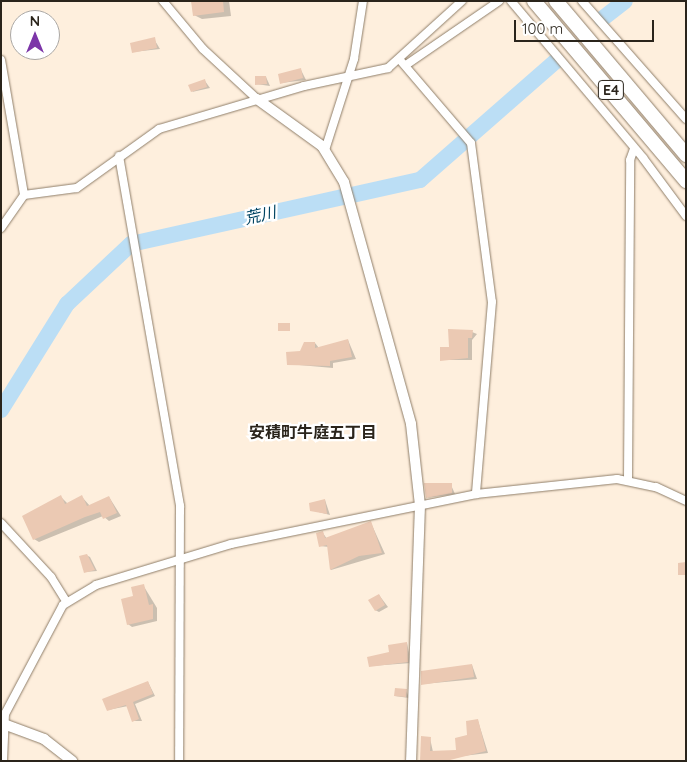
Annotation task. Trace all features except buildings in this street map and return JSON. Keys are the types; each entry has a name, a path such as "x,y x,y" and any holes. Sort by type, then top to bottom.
{"highway":[{"name":"E4","path":"534,1 686,181"},
{"name":"E4","path":"556,1 686,155"}],"street":[{"path":"163,1 204,49 257,100 326,150 349,196 412,424 420,505 411,761"},
{"path":"326,150 348,77 364,1"},
{"path":"403,63 462,1"},
{"path":"24,194 70,191 159,129 257,100 348,77 379,72 403,63 500,1"},
{"path":"511,1 634,149 686,216"},
{"path":"582,1 686,119"},
{"path":"1,60 24,194 1,228"},
{"path":"403,63 471,143 492,302 476,494"},
{"path":"1,123 11,122"},
{"path":"628,479 630,160 634,149"},
{"path":"119,156 180,506 179,761"},
{"path":"3,761 2,723 66,601 96,585 181,556 476,494 584,480 628,479 686,501"},
{"path":"1,523 52,577 66,601"},
{"path":"2,723 44,739 72,761"}],"waterway":[{"name":"荒川","path":"602,19 625,1"},
{"name":"荒川","path":"1,410 67,304 131,244 420,180 556,61"}],"district":[{"name":"安積町牛庭五丁目","path":"313,432"}]}
